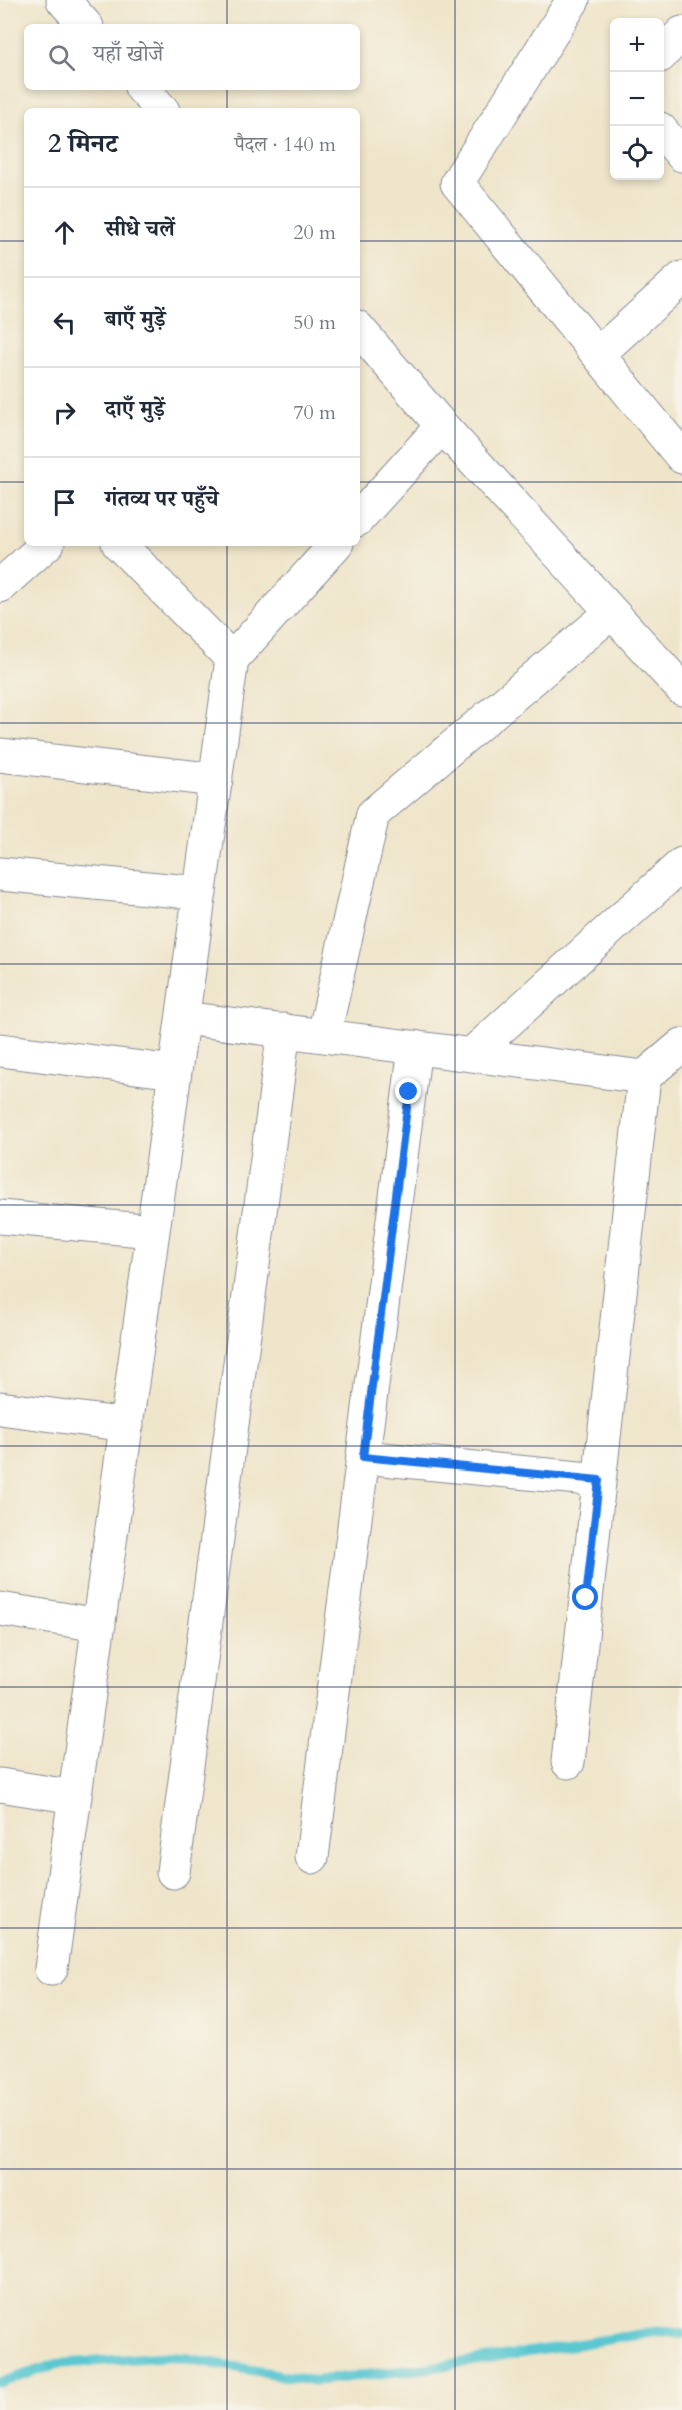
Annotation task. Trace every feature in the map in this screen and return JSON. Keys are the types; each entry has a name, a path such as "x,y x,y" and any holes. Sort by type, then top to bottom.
{"street":[{"path":"63,0 84,24"},
{"path":"573,0 457,183 682,457"},
{"path":"664,52 682,33"},
{"path":"144,90 160,108"},
{"path":"664,134 682,155"},
{"path":"598,354 682,278"},
{"path":"360,330 442,426 682,689"},
{"path":"360,517 442,426"},
{"path":"0,586 45,546"},
{"path":"121,546 232,659"},
{"path":"51,1969 232,659 333,546"},
{"path":"324,1035 373,814 611,613"},
{"path":"0,755 216,780"},
{"path":"472,1054 682,864"},
{"path":"0,874 200,893"},
{"path":"183,1018 644,1077"},
{"path":"173,1872 284,1030"},
{"path":"568,1762 644,1077 682,1045"},
{"path":"312,1857 415,1047"},
{"path":"0,1050 175,1072"},
{"path":"0,1217 153,1231"},
{"path":"0,1408 127,1425"},
{"path":"363,1457 599,1480"},
{"path":"0,1609 99,1625"},
{"path":"0,1785 75,1797"}],"waterway":[{"path":"0,2383 57,2364 173,2356 313,2381 428,2368 661,2331 682,2334"}],"route":[{"path":"409,1092 363,1457 599,1480 586,1598"}]}
